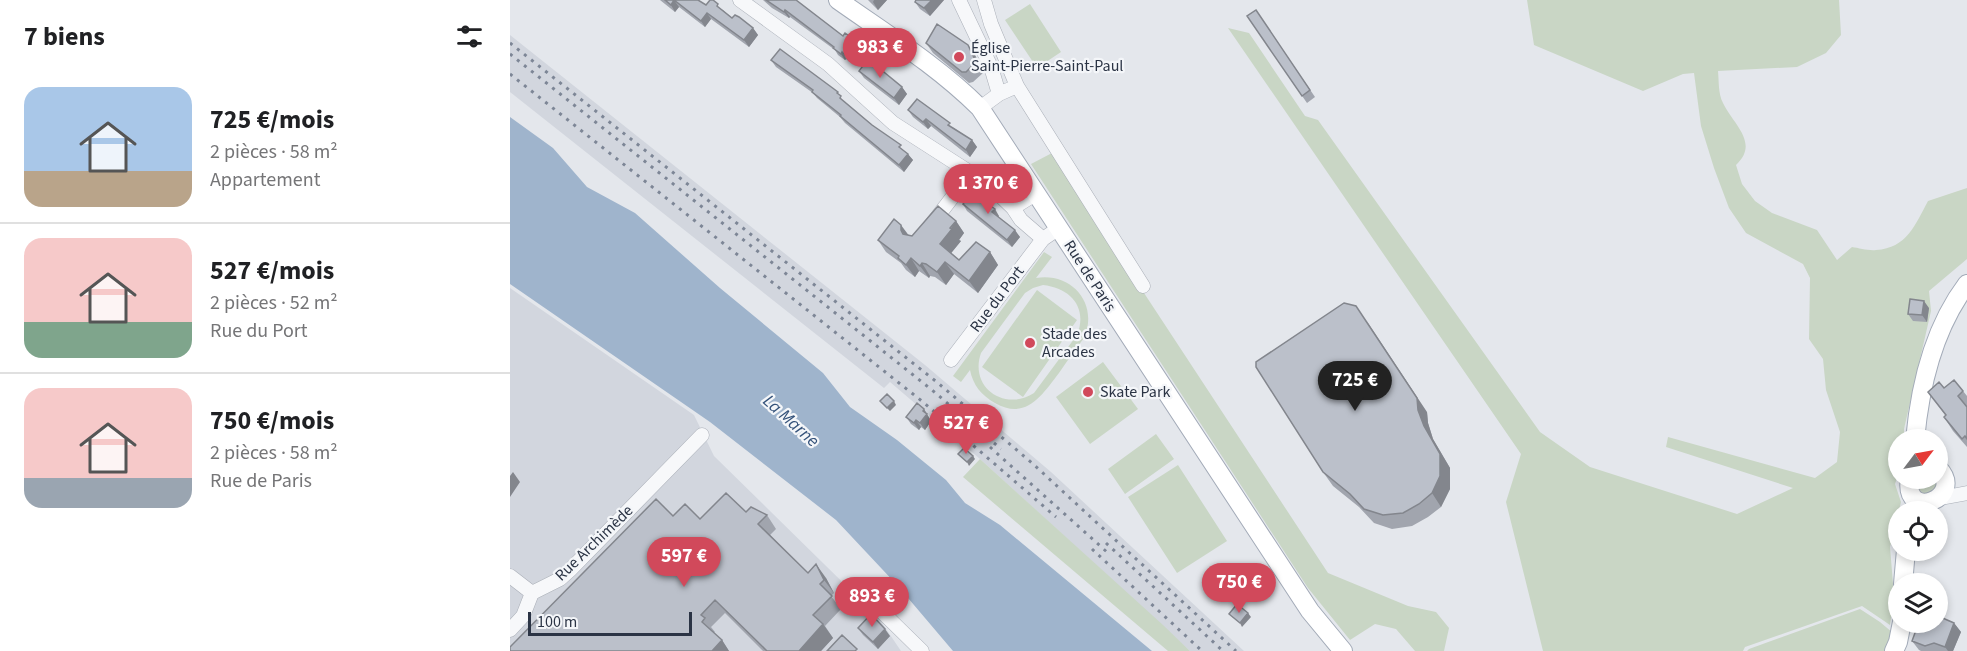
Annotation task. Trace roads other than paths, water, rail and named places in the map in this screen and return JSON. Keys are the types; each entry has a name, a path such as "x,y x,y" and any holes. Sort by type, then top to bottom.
{"main road":[{"name":"Rue de Paris","path":"838,0 930,65 962,90 980,108 1311,612 1342,651"},
{"path":"1917,429 1925,376 1933,349 1944,322 1967,284"},
{"path":"1935,501 1947,489"},
{"path":"1894,651 1900,633"}],"street":[{"path":"740,0 828,64 893,123 988,184 1013,208 1021,220 1043,239"},
{"path":"959,0 991,67 999,94"},
{"path":"985,0 991,24 1017,86 1143,286"},
{"path":"980,108 999,94 1017,86"},
{"path":"925,232 971,173"},
{"path":"1013,208 1037,193"},
{"name":"Rue du Port","path":"951,360 1043,239 1059,228"},
{"name":"Rue Archimède","path":"532,593 560,579 570,570 702,435"},
{"path":"1948,476 1967,487"},
{"path":"1942,501 1967,493"},
{"path":"510,576 532,593 524,616 510,630"},
{"path":"876,606 922,651"}],"water":[{"name":"La Marne","path":"510,117 553,148 587,187 635,213 720,288 823,373 850,407 897,440 946,480 965,503 1000,525 1152,651 953,651 897,585 836,520 710,422 510,284"}],"railway":[{"path":"510,43 938,383 1032,463 1236,651"},
{"path":"510,54 932,390 1001,449"},
{"path":"510,74 923,402 1056,517"},
{"path":"990,447 1108,553"},
{"path":"1106,543 1223,651"},
{"path":"1092,549 1202,651"}],"place":[{"name":"Église Saint-Pierre-Saint-Paul","path":"959,57"},
{"name":"Stade des Arcades","path":"1030,343"},
{"name":"Skate Park","path":"1088,392"}]}
